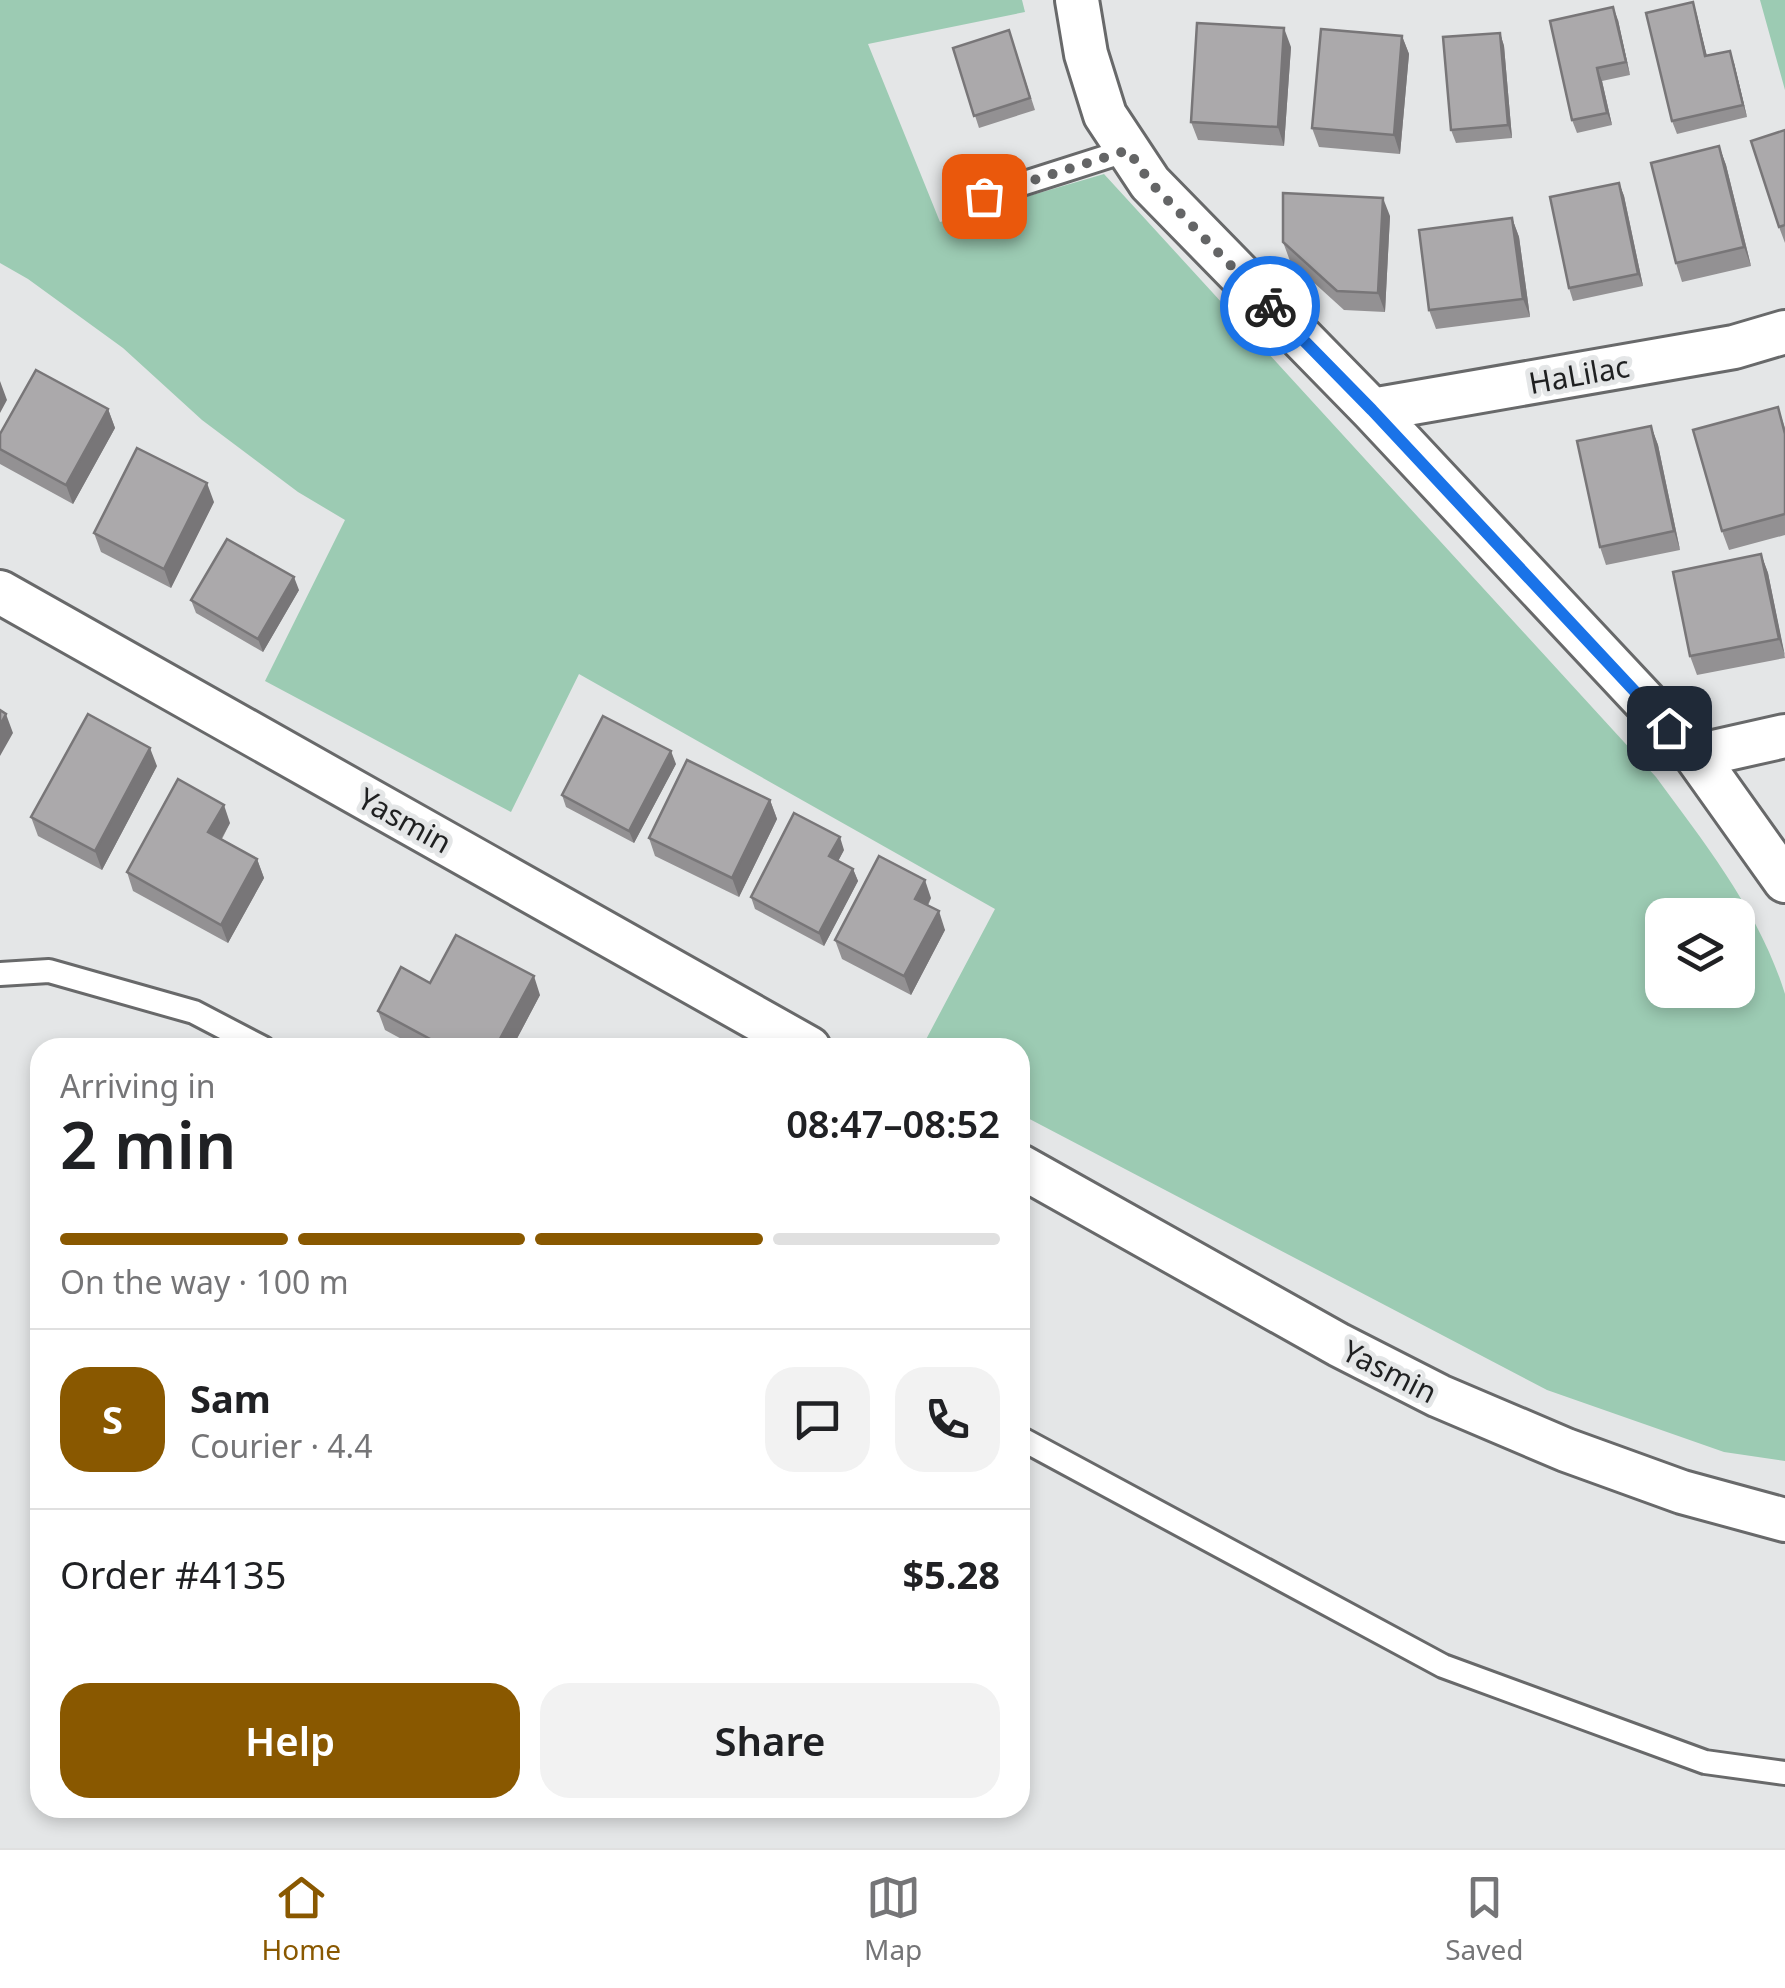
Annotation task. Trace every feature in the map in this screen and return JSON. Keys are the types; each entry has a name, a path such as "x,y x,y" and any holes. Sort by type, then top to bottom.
{"street":[{"path":"1077,0 1086,54 1105,115 1150,182 1372,410 1696,756 1785,881"},
{"name":"HaLilac","path":"1372,410 1734,346 1785,332"},
{"name":"Yasmin","path":"0,592 792,1038"},
{"path":"1696,756 1785,736"},
{"name":"Yasmin","path":"1030,1172 1339,1346 1439,1396 1566,1450 1682,1492 1785,1520"}],"lane":[{"path":"984,196 1128,150"},
{"path":"0,974 49,971 194,1012 244,1038"},
{"path":"1030,1443 1443,1666 1704,1762 1785,1772"}],"green space":[{"path":"0,0 1022,0 1025,12 868,44 940,222 1104,174 1656,777 1730,881 1740,898 1645,898 1645,1008 1755,1008 1755,924 1761,935 1785,994 1785,1461 1724,1452 1547,1390 1030,1119 1030,1038 927,1038 995,909 579,674 511,812 265,681 345,520 298,492 202,420 123,348 0,263"},
{"path":"1760,0 1785,0 1785,90"}],"building":[{"path":"1693,2 1705,56 1730,51 1743,105 1672,121 1646,13"},
{"path":"1613,7 1626,62 1597,68 1607,113 1572,120 1550,21"},
{"path":"1197,23 1284,28 1278,127 1191,122"},
{"path":"1321,29 1402,36 1394,135 1312,128"},
{"path":"1009,30 1030,98 974,116 953,48"},
{"path":"1500,33 1508,125 1451,130 1443,37"},
{"path":"1785,130 1785,225 1779,227 1751,141"},
{"path":"1719,146 1744,247 1676,263 1651,163"},
{"path":"1619,183 1638,274 1569,288 1550,197"},
{"path":"1283,193 1383,198 1378,293 1337,291 1283,242"},
{"path":"1512,218 1523,299 1429,310 1419,230"},
{"path":"36,370 108,409 66,485 0,449 0,434"},
{"path":"1778,407 1785,434 1785,514 1722,531 1693,430"},
{"path":"1651,426 1674,531 1600,547 1577,441"},
{"path":"137,448 207,483 164,569 94,533"},
{"path":"227,539 294,577 258,639 191,600"},
{"path":"1761,554 1779,639 1690,656 1673,572"},
{"path":"88,714 150,748 95,851 31,817"},
{"path":"603,716 671,751 629,831 562,795"},
{"path":"687,760 770,800 732,878 649,838"},
{"path":"178,779 224,805 208,832 257,859 221,925 127,872"},
{"path":"794,813 840,837 829,856 853,869 819,933 751,897"},
{"path":"879,856 925,880 915,899 939,911 904,976 835,940"},
{"path":"456,935 534,976 500,1038 428,1038 378,1011 401,967 430,983"}],"way so far":[{"path":"984,196 1128,150 1150,182 1270,306"}],"route":[{"path":"1270,306 1669,728"}]}
